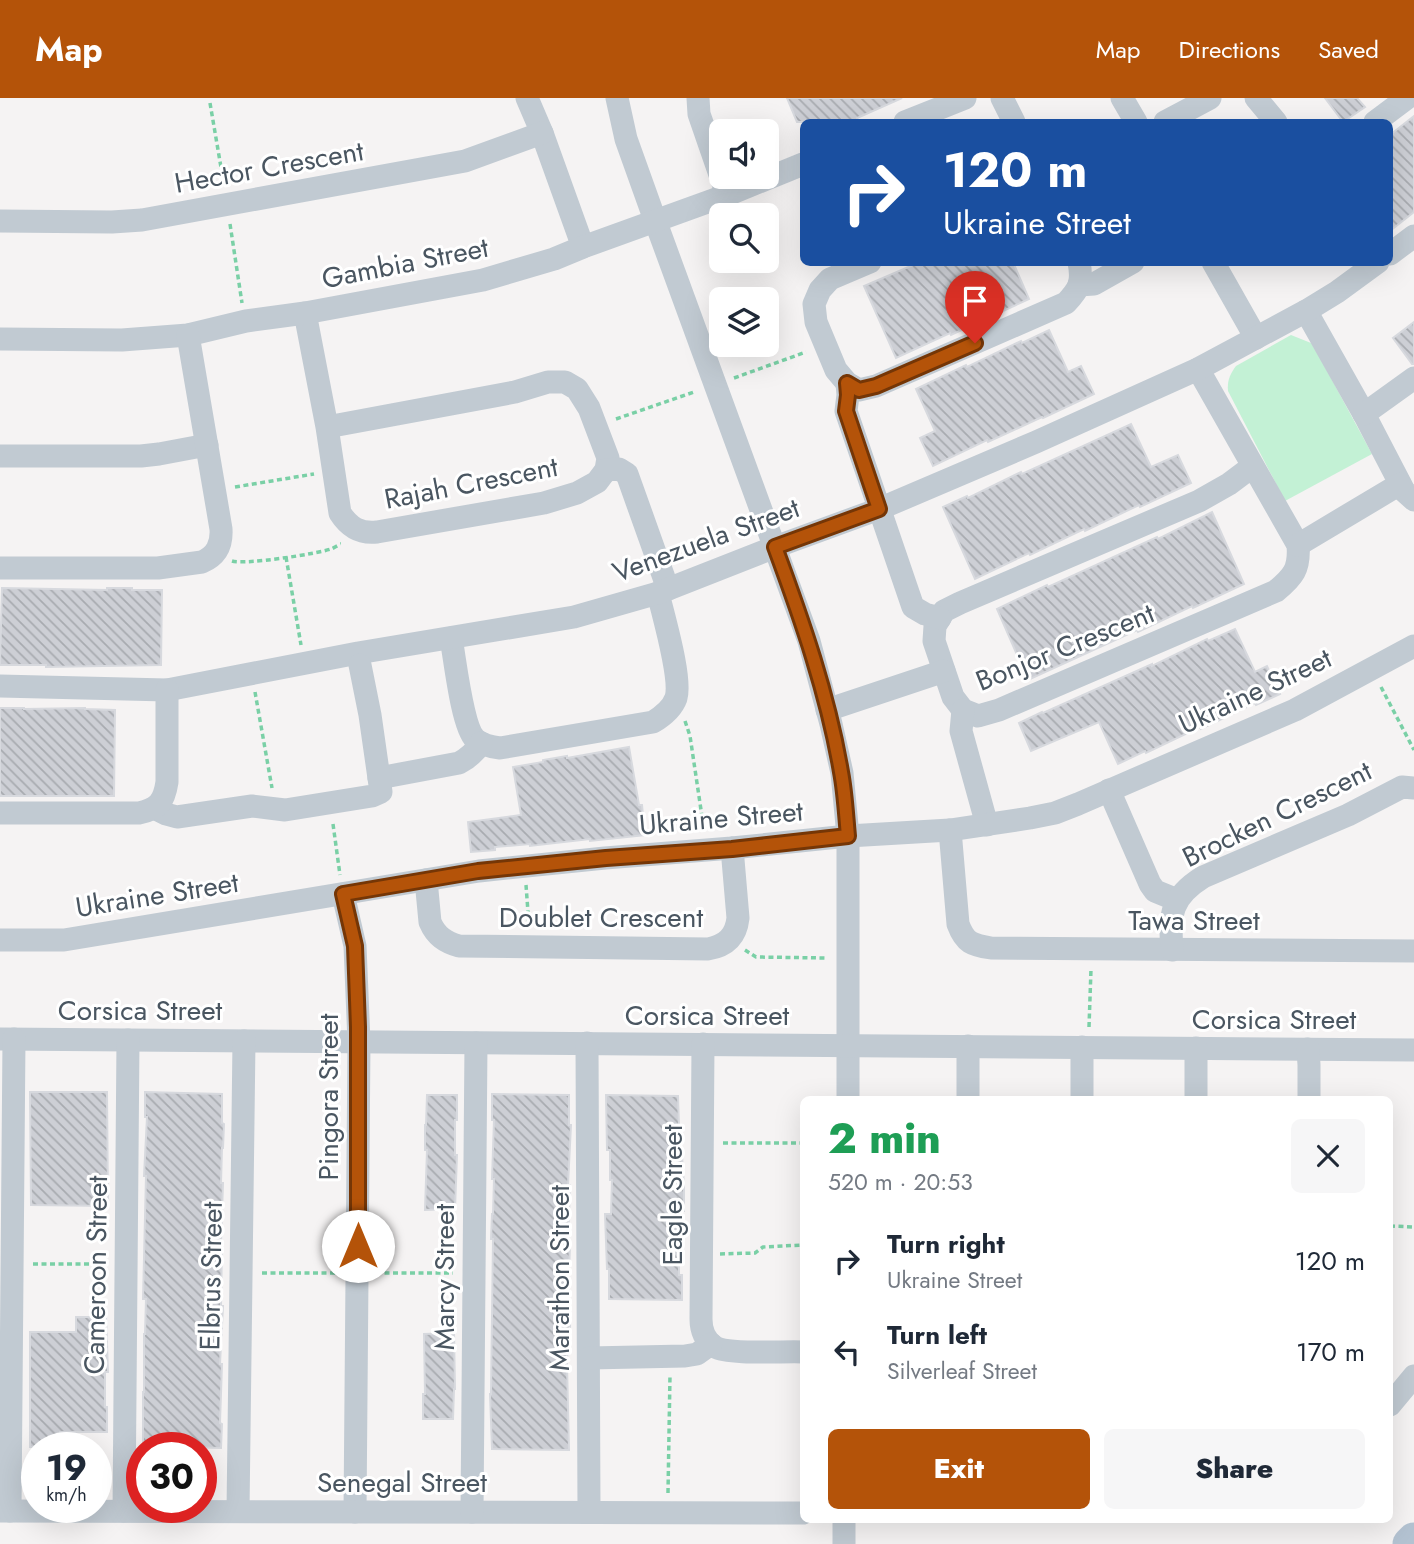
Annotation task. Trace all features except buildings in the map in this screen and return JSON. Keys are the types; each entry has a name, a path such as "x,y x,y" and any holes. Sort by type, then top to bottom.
{"main road":[{"path":"1410,1544 1414,1540"}],"street":[{"path":"527,98 583,247"},
{"path":"606,98 626,139 809,641 827,710 842,773 848,836 848,1096"},
{"path":"617,98 626,139"},
{"path":"698,98 699,114 727,195"},
{"path":"912,119 965,98"},
{"path":"1002,98 1012,119"},
{"path":"1122,98 1134,119"},
{"path":"1171,119 1210,98"},
{"path":"1256,98 1274,119"},
{"path":"1379,119 1407,98"},
{"name":"Hector Crescent","path":"0,221 142,220 465,162 542,133"},
{"name":"Gambia Street","path":"0,339 122,340 188,335 246,321 305,313 483,280 542,263 800,165"},
{"path":"1393,252 1414,236"},
{"path":"861,266 830,279 820,290 814,304 816,322 836,370 847,383 859,390 876,386 1066,303 1078,291 1079,274"},
{"path":"1079,274 1094,284 1126,266"},
{"path":"1215,266 1256,338"},
{"name":"Venezuela Street","path":"0,686 167,690 358,653 574,617 663,591 879,509 1198,369 1306,311 1373,266"},
{"path":"1198,369 1298,545 1407,492 1306,311"},
{"name":"Rajah Crescent","path":"305,313 340,513 355,529 366,533 544,503 577,493 597,482 606,470"},
{"path":"0,568 158,568 202,562 217,551 222,537 188,335"},
{"path":"1364,414 1414,378"},
{"path":"327,428 515,393 548,382 565,382 577,389 589,408 608,458 606,470 619,469 627,474 663,591 677,678 676,696 671,708 653,722 489,747 474,738 466,723 451,638"},
{"path":"847,383 846,411 913,607 940,618 944,611 960,603 1199,501 1253,466"},
{"path":"0,456 141,456 207,445"},
{"name":"Bonjor Crescent","path":"940,618 934,625 934,641 953,697 963,710 978,716 999,710 1276,591 1295,572 1299,559 1298,545"},
{"name":"Ukraine Street","path":"0,940 64,940 342,889 478,871 848,836 950,830 1055,813 1296,710 1414,646"},
{"path":"154,808 177,817 252,806 285,810 372,796 381,792 360,665"},
{"path":"827,710 944,671"},
{"path":"0,813 151,811 160,804 166,793 167,690"},
{"path":"963,710 961,731 987,825"},
{"path":"379,778 459,763 474,753 481,743"},
{"name":"Brocken Crescent","path":"1172,950 1172,915 1188,886 1203,877 1348,815 1402,787 1414,788"},
{"path":"1109,790 1150,884 1155,891 1178,900"},
{"name":"Tawa Street","path":"950,830 958,924 962,933 974,945 991,948 1414,951"},
{"name":"Doublet Crescent","path":"426,880 430,922 443,940 459,947 708,949 723,945 734,934 737,926 732,849"},
{"name":"Pingora Street","path":"342,889 355,946 359,1042 355,1512"},
{"path":"5,1511 7,1039"},
{"name":"Corsica Street","path":"7,1039 968,1046 1085,1042 1196,1048 1414,1050"},
{"name":"Cameroon Street","path":"124,1511 128,1040"},
{"name":"Elbrus Street","path":"237,1511 243,1041"},
{"path":"1082,1096 1085,1042"},
{"name":"Marcy Street","path":"472,1512 476,1043"},
{"name":"Marathon Street","path":"587,1043 589,1512"},
{"name":"Eagle Street","path":"703,1044 701,1326 710,1344"},
{"path":"968,1046 968,1096"},
{"path":"1196,1048 1196,1096"},
{"path":"1308,1049 1309,1096"},
{"path":"589,1358 697,1354 710,1344 729,1351 800,1352"},
{"path":"1393,1401 1414,1376"},
{"name":"Senegal Street","path":"5,1511 800,1513"},
{"path":"844,1523 844,1544"}],"path":[{"path":"210,103 226,197"},
{"path":"229,217 244,312"},
{"path":"732,378 826,345"},
{"path":"608,422 694,392"},
{"path":"236,487 325,473"},
{"path":"229,560 240,563 331,549 348,538"},
{"path":"286,557 302,654"},
{"path":"1371,668 1414,750"},
{"path":"253,683 276,809"},
{"path":"679,715 685,721 690,736 706,839"},
{"path":"330,803 342,889"},
{"path":"525,878 529,926"},
{"path":"738,945 757,957 837,958"},
{"path":"1085,1042 1091,960"},
{"path":"711,1143 800,1143"},
{"path":"1393,1226 1414,1227"},
{"path":"710,1254 755,1253 763,1247 800,1245"},
{"path":"20,1264 117,1264"},
{"path":"263,1273 346,1273"},
{"path":"367,1273 454,1273"},
{"path":"668,1499 670,1357"}],"green space":[{"path":"1291,335 1311,343 1372,454 1285,501 1228,387 1229,378 1236,366"}],"route":[{"path":"358,1246 359,1057 355,946 343,894 478,871 848,836 842,773 827,710 809,641 775,547 879,509 846,411 847,383 859,390 876,386 975,343"}]}
